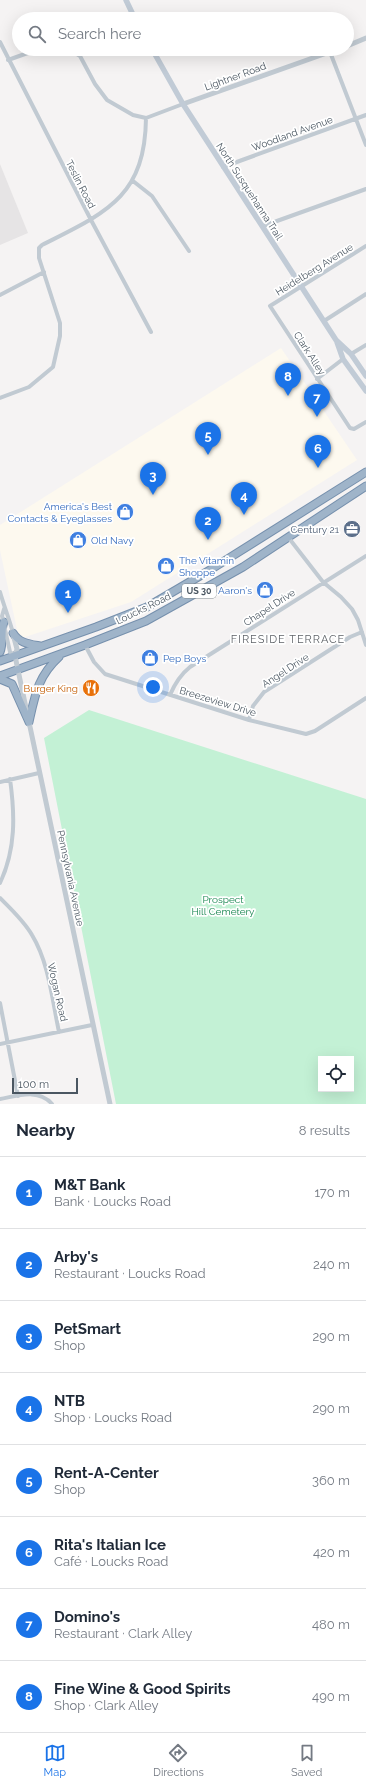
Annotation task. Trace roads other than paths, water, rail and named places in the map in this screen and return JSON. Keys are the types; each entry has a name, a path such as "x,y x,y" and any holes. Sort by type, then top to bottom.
{"highway":[{"name":"Loucks Road","path":"0,660 15,656 119,618 166,596 366,472"},
{"name":"Loucks Road","path":"0,676 62,654 146,620 243,566 366,486"},
{"path":"0,652 3,644 1,627 4,622"},
{"path":"12,633 17,639 23,642 43,646"},
{"path":"29,722 42,676 48,667 62,654"},
{"path":"0,680 12,684 29,722"}],"main road":[{"path":"126,0 132,12"},
{"name":"North Susquehanna Trail","path":"156,56 183,104 336,340 343,360 366,391"},
{"name":"North Susquehanna Trail","path":"336,340 351,354 366,376"}],"street":[{"path":"354,43 366,38"},
{"name":"Teslin Road","path":"0,42 90,220 151,332"},
{"path":"8,60 19,56"},
{"path":"80,56 95,84 107,100 133,115 146,118 183,104"},
{"name":"Lightner Road","path":"183,104 319,56"},
{"path":"332,56 366,145"},
{"name":"Woodland Avenue","path":"223,167 366,114"},
{"path":"0,398 29,387 53,367 60,336 60,323 44,272 39,248 90,220 104,211 120,197 133,181 145,141 146,118"},
{"path":"133,181 152,196 189,251"},
{"path":"263,226 366,190"},
{"name":"Heidelberg Avenue","path":"270,306 366,246"},
{"path":"0,296 44,272"},
{"path":"324,321 366,294"},
{"name":"Clark Alley","path":"270,306 350,428 354,430 366,422"},
{"path":"351,354 366,345"},
{"path":"317,379 343,360"},
{"path":"288,537 323,582 341,597 352,609 366,644"},
{"name":"Chapel Drive","path":"170,695 175,683 182,674 323,582 366,556"},
{"name":"Pennsylvania Avenue","path":"0,592 2,616 10,652 15,656"},
{"name":"Pennsylvania Avenue","path":"2,609 9,615 17,650 15,656 92,1025 110,1104"},
{"name":"Angel Drive","path":"249,720 253,706 264,692 350,637 362,632"},
{"name":"Breezeview Drive","path":"85,645 94,662 104,674 249,720 306,734 315,731 366,698"},
{"path":"0,782 39,772"},
{"path":"0,883 8,864 14,826 10,779"},
{"name":"Wogan Road","path":"0,898 11,908 35,941 46,966 59,1032"},
{"path":"0,1003 18,1096"},
{"path":"0,1044 92,1025"},
{"path":"0,1099 32,1094 42,1097 52,1104"}],"place":[{"name":"Fine Wine & Good Spirits","path":"288,396"},
{"name":"Domino's","path":"317,417"},
{"name":"Rent-A-Center","path":"208,455"},
{"name":"Rita's Italian Ice","path":"318,468"},
{"name":"PetSmart","path":"153,495"},
{"name":"America's Best Contacts & Eyeglasses","path":"125,512"},
{"name":"NTB","path":"244,515"},
{"name":"Century 21","path":"352,529"},
{"name":"Old Navy","path":"78,540"},
{"name":"Arby's","path":"208,540"},
{"name":"The Vitamin Shoppe","path":"166,566"},
{"name":"Aaron's","path":"265,590"},
{"name":"M&T Bank","path":"68,613"},
{"name":"Pep Boys","path":"150,658"},
{"name":"Burger King","path":"91,688"}],"district":[{"name":"FIRESIDE TERRACE","path":"288,639"}],"park label":[{"name":"Prospect Hill Cemetery","path":"223,904"}]}
